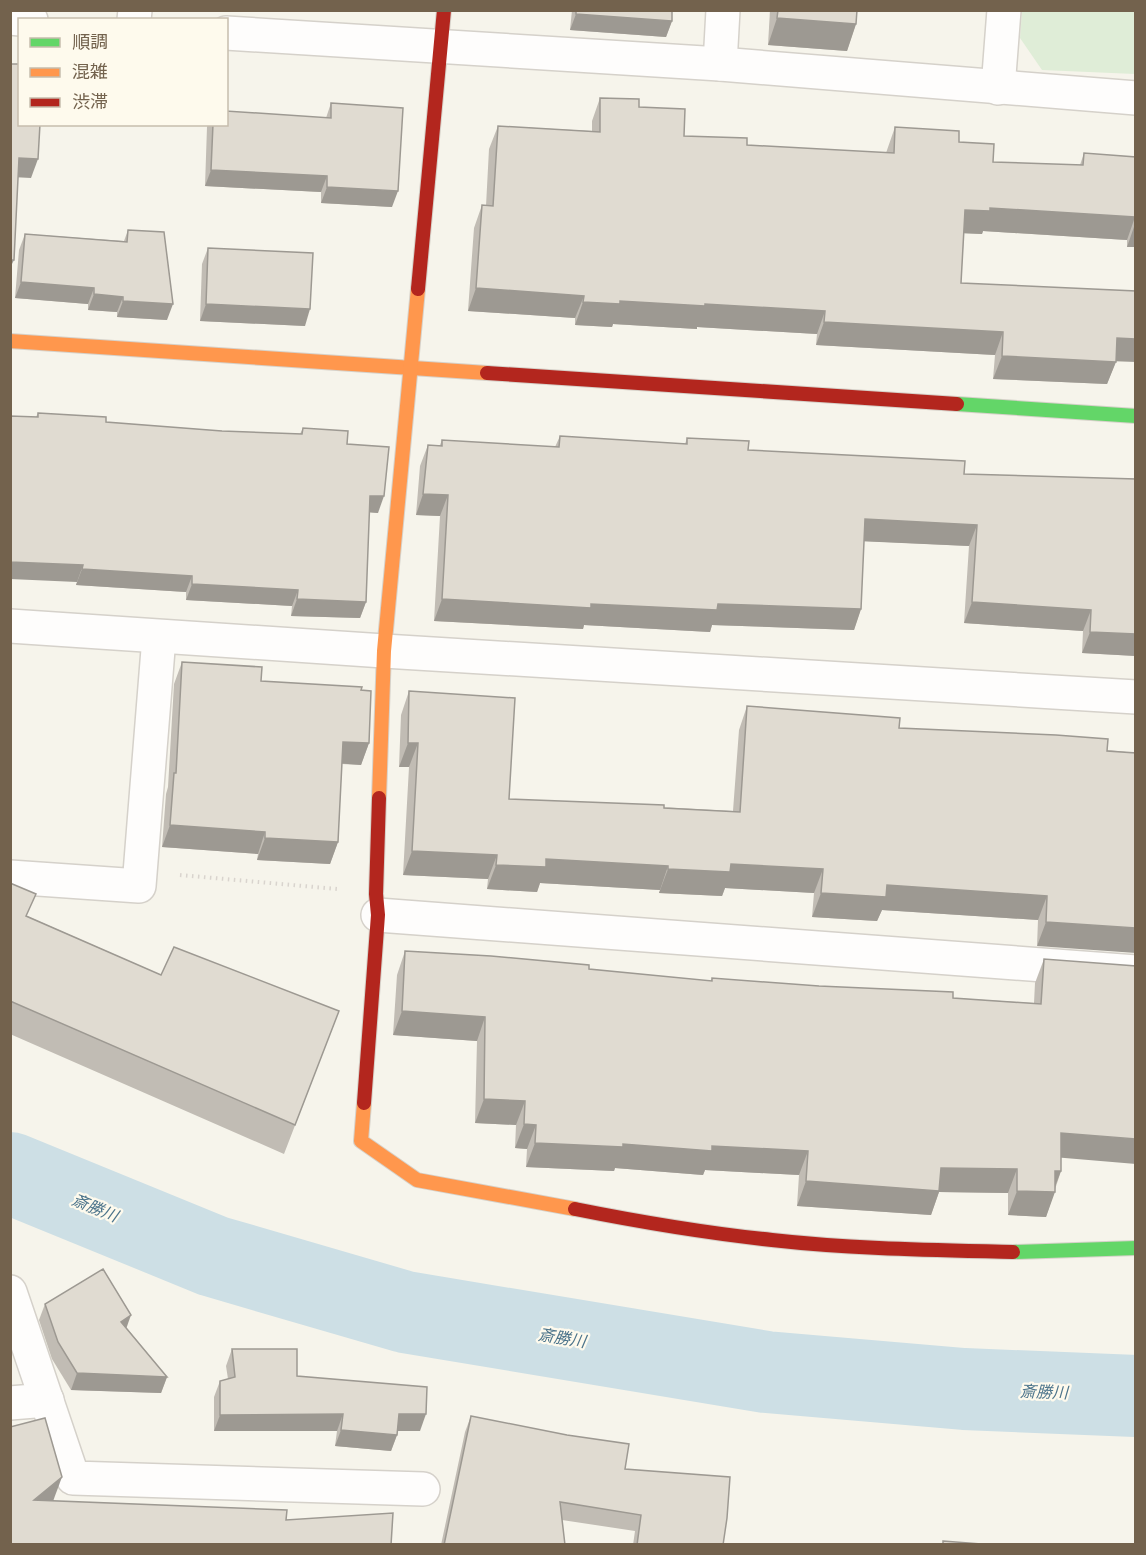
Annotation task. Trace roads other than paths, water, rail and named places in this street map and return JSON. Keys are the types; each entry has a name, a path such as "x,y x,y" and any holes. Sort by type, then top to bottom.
{"street":[{"path":"444,10 384,651 377,905 361,1141 417,1180 653,1224 773,1240 894,1250 1032,1251 1136,1248"},
{"path":"720,64 723,10"},
{"path":"998,88 1004,10"},
{"path":"228,33 720,64 1136,98"},
{"path":"10,341 1136,416"},
{"path":"10,626 1136,697"},
{"path":"10,877 139,886 159,637"},
{"path":"377,905 1136,972"},
{"path":"10,1292 72,1478 423,1489"},
{"path":"10,1403 46,1400"}],"waterway":[{"name":"斎勝川","path":"10,1173 213,1256 405,1312 766,1372 964,1389 1136,1396"}]}
